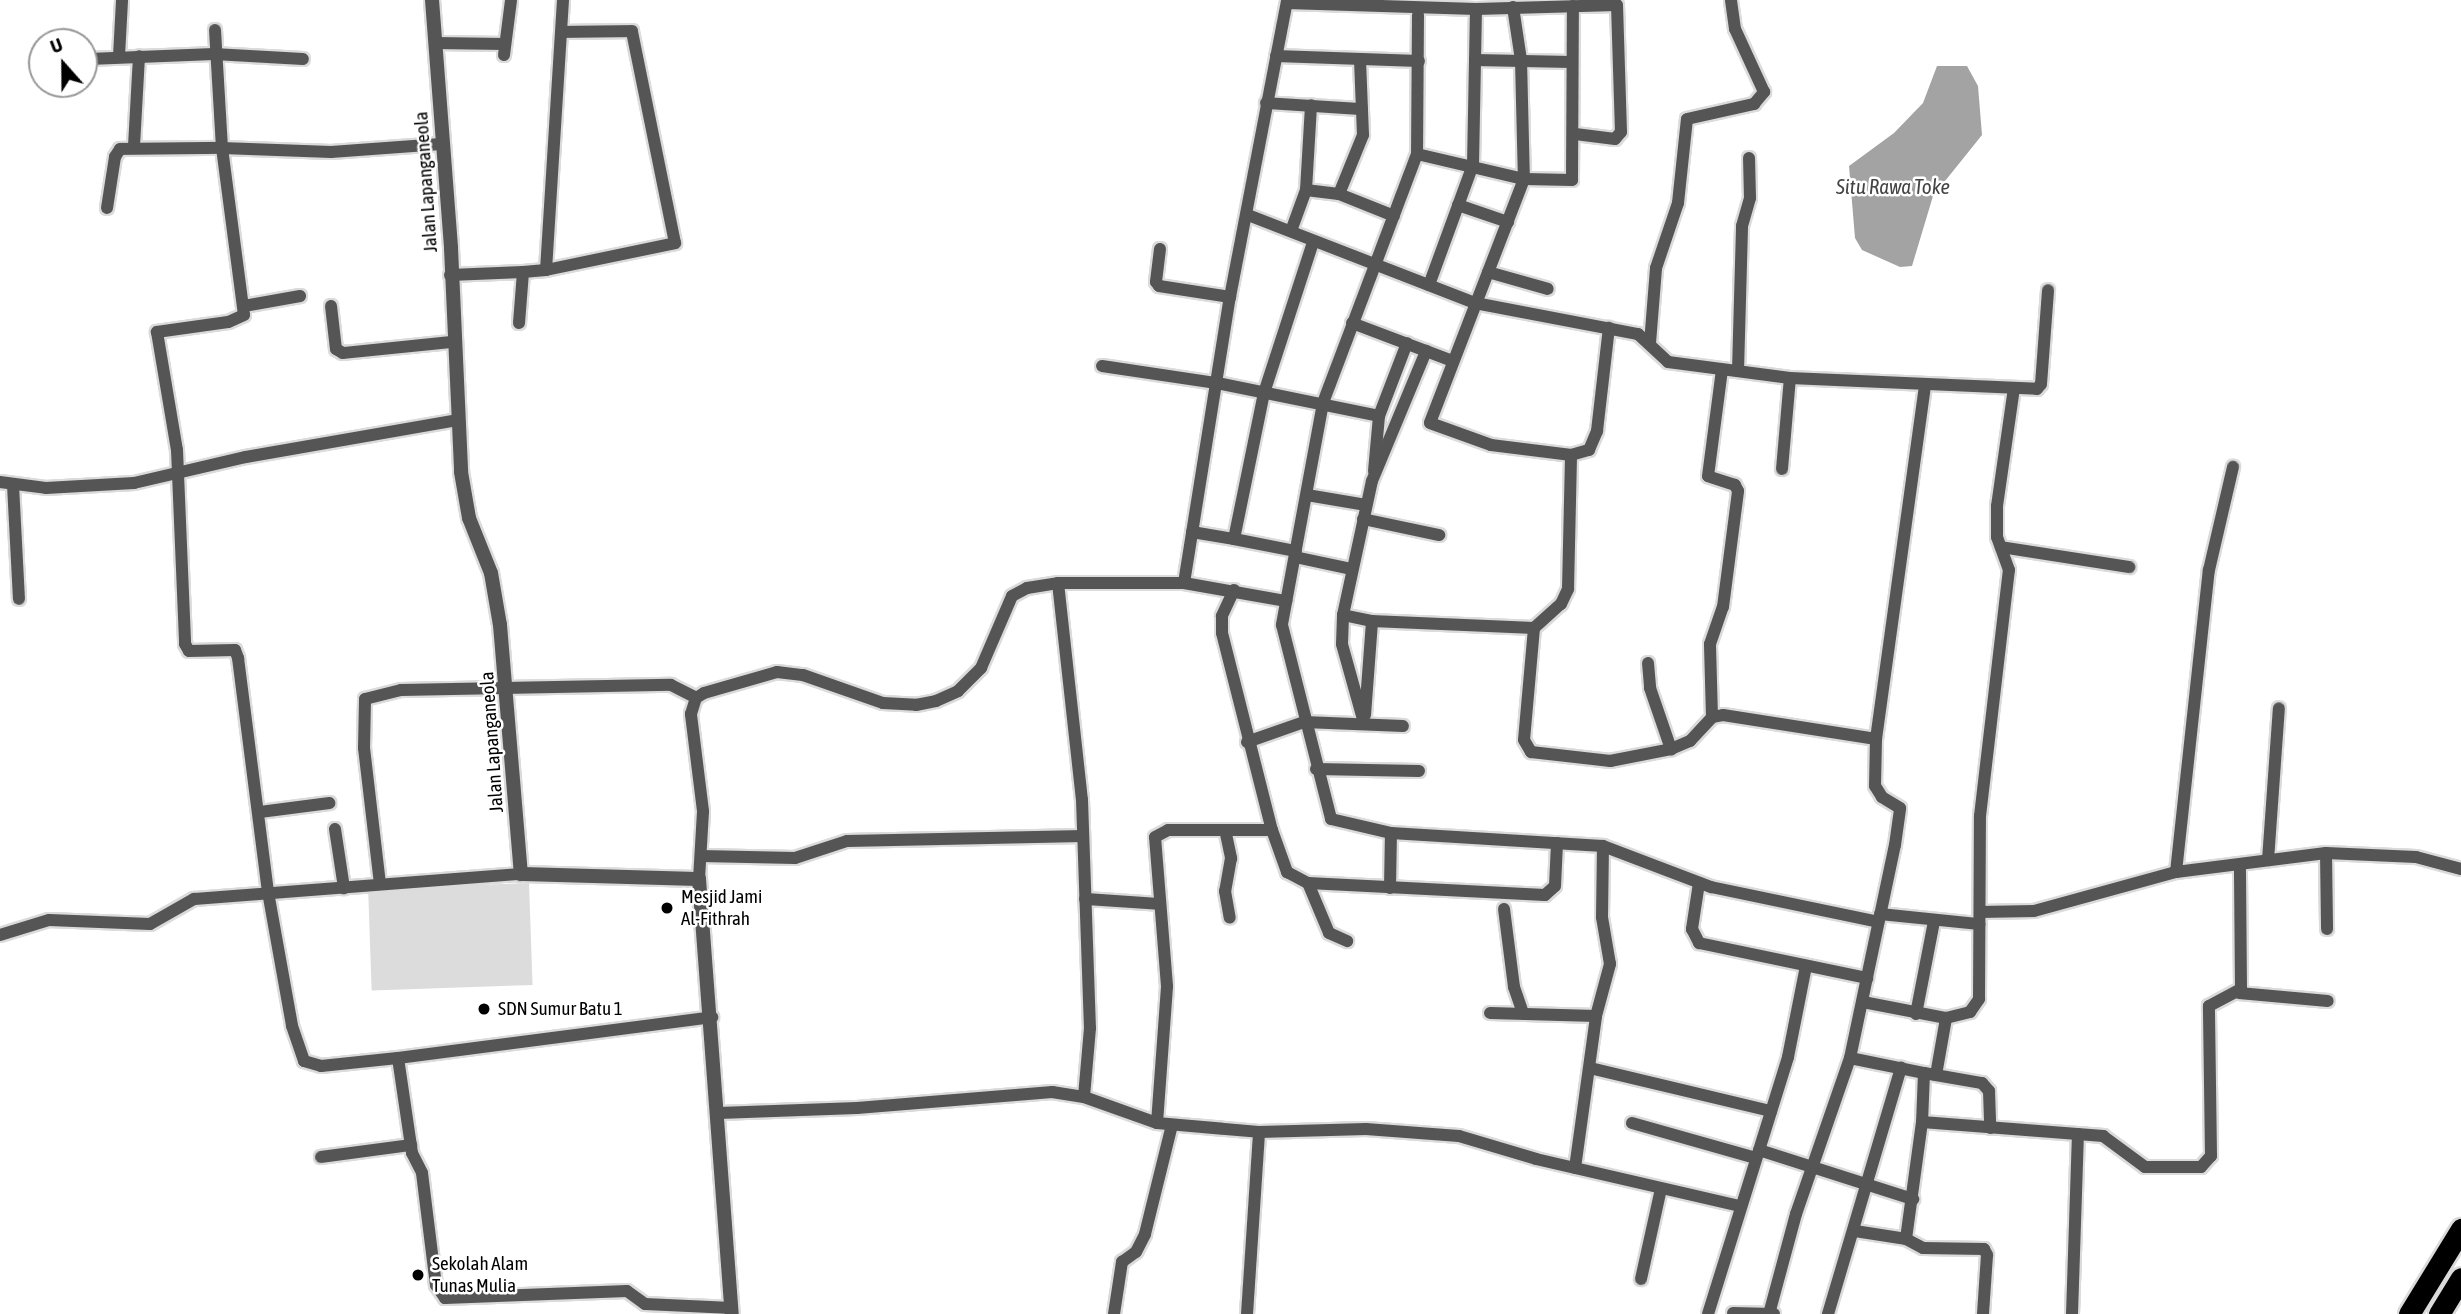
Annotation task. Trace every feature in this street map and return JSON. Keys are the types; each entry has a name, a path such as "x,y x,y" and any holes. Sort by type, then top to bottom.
{"highway":[{"path":"2409,1314 2461,1229"},
{"path":"2439,1314 2461,1278"}],"street":[{"path":"119,56 122,0"},
{"name":"Jalan Lapanganeola","path":"432,0 463,491 472,528 491,573 508,690 521,874"},
{"path":"435,43 504,50 511,0"},
{"path":"546,270 563,0"},
{"path":"1650,343 1656,268 1678,203 1687,120 1754,104 1764,92 1735,29 1731,0"},
{"path":"1184,583 1230,297 1248,215 1266,103 1287,1 1476,9 1547,3 1573,6 1617,5 1620,51 1619,137 1575,134"},
{"path":"1417,5 1417,154 1323,402 1282,634 1331,819 1391,833 1604,846 1699,883 1879,918 1934,921 2034,911 2176,872 2326,853 2416,857 2461,869"},
{"path":"1417,154 1524,179 1572,180 1575,134 1571,62 1573,6"},
{"path":"1513,7 1521,61 1524,179 1429,418 1434,428 1491,446 1571,455 1589,450 1595,441 1609,328"},
{"path":"1429,285 1473,165 1476,9"},
{"path":"215,30 214,54 222,148 244,306 239,319 157,332 173,417 184,644 189,651 230,649 237,654 260,812 268,892 292,1026 304,1061 313,1066 398,1058 712,1017"},
{"path":"450,275 546,270 675,243 632,31 563,32"},
{"path":"98,58 214,54 303,59"},
{"path":"134,146 139,56"},
{"path":"1276,56 1419,61"},
{"path":"1475,60 1571,62"},
{"path":"1339,194 1360,148 1360,61"},
{"path":"1266,103 1362,109"},
{"path":"1291,231 1306,190 1311,105"},
{"path":"107,208 116,152 134,146 331,152 441,144"},
{"path":"1738,371 1742,226 1750,198 1749,158"},
{"path":"1306,190 1339,194 1394,216"},
{"path":"1458,205 1508,222"},
{"path":"1248,215 1475,303 1638,334 1668,362 1790,378 1925,386 2040,386 2048,290"},
{"path":"1234,539 1264,393 1313,242"},
{"path":"1160,249 1159,286 1230,297"},
{"path":"519,323 523,272"},
{"path":"1488,272 1548,289"},
{"path":"244,306 300,296"},
{"path":"331,306 336,349 343,353 452,342"},
{"path":"1352,323 1450,360"},
{"path":"1373,481 1379,416 1407,343"},
{"path":"1364,723 1342,644 1343,615 1351,569 1373,481 1426,351"},
{"path":"1102,366 1323,402 1379,416"},
{"path":"1712,717 1709,656 1723,607 1738,491 1735,485 1708,476 1722,370"},
{"path":"1782,469 1790,378"},
{"path":"1733,1313 1770,1314 1813,1168 1850,1058 1863,1002 1900,811 1898,804 1882,797 1875,786 1876,739 1925,386"},
{"path":"1863,1002 1946,1018 1978,1006 1983,765 2002,654 2009,570 2001,547 1997,506 2014,388"},
{"path":"19,599 6,484 134,483 457,420"},
{"path":"1571,455 1568,589 1561,604 1534,628 1524,740 1531,752 1610,761 1671,749 1690,741 1712,717 1732,715 1876,739"},
{"path":"2176,872 2209,570 2233,467"},
{"path":"1307,495 1366,505"},
{"path":"1363,519 1439,535"},
{"path":"1192,532 1234,539 1351,569"},
{"path":"2001,547 2129,567"},
{"path":"380,884 364,748 365,699 401,690 671,685 696,698 777,672 803,675 883,703 936,701 958,691 981,668 1012,596 1027,588 1058,583 1184,583 1286,601"},
{"path":"1058,583 1083,836 1090,1028 1084,1097"},
{"path":"1234,590 1222,616 1222,633 1247,742 1287,872 1308,883 1545,895 1555,886 1557,843"},
{"path":"1343,615 1372,621 1534,628"},
{"path":"1364,723 1372,621"},
{"path":"1648,663 1649,684 1671,749"},
{"path":"398,1058 411,1145 422,1173 436,1285 446,1298 627,1291 645,1304 732,1311 712,1017 699,879 702,794 691,714 696,698"},
{"path":"2268,860 2279,708"},
{"path":"1247,742 1304,722 1403,726"},
{"path":"1316,769 1419,771"},
{"path":"260,812 329,803"},
{"path":"335,829 344,888"},
{"path":"1157,1123 1167,986 1157,834 1226,834 1272,830"},
{"path":"1390,888 1391,833"},
{"path":"1226,834 1231,858 1225,891 1230,918"},
{"path":"701,856 784,859 846,841 1083,836"},
{"path":"1576,1168 1596,1016 1610,964 1602,917 1604,846"},
{"path":"2326,853 2328,929"},
{"path":"2239,993 2240,865"},
{"path":"0,935 49,920 150,924 194,899 268,892 521,874 699,879"},
{"path":"1308,883 1329,933 1347,941"},
{"path":"1699,883 1695,939 1867,978"},
{"path":"1085,899 1160,904"},
{"path":"1504,909 1514,987 1522,1013"},
{"path":"1916,1014 1934,921"},
{"path":"1708,1314 1795,1028 1805,966"},
{"path":"1922,1122 2112,1140 2126,1156 2146,1167 2193,1169 2208,1161 2212,1136 2209,1006 2239,993 2328,1001"},
{"path":"1490,1013 1596,1016"},
{"path":"1906,1239 1930,1074 1946,1018"},
{"path":"1850,1058 1986,1086 1990,1128"},
{"path":"1590,1068 1771,1111"},
{"path":"1828,1314 1855,1231 1901,1068"},
{"path":"719,1113 918,1104 1023,1091 1084,1097 1157,1123 1172,1125 1259,1132 1432,1132 1740,1206"},
{"path":"1632,1123 1813,1168 1866,1187 1913,1199"},
{"path":"1114,1314 1122,1262 1136,1252 1144,1234 1172,1125"},
{"path":"1247,1314 1259,1132"},
{"path":"2072,1314 2078,1135"},
{"path":"321,1157 411,1145"},
{"path":"1641,1279 1661,1189"},
{"path":"1855,1231 1906,1239 1923,1248 1986,1251 1983,1314"}],"shaded area":[{"path":"529,883 533,985 372,991 368,889"}],"water":[{"name":"Situ Rawa Toke","path":"1937,66 1967,66 1978,86 1982,135 1933,196 1912,266 1900,267 1862,250 1855,238 1849,166 1894,133 1923,103"}],"place":[{"name":"Mesjid Jami Al-Fithrah","path":"667,908"},
{"name":"SDN Sumur Batu 1","path":"484,1009"},
{"name":"Sekolah Alam Tunas Mulia","path":"418,1275"}]}
